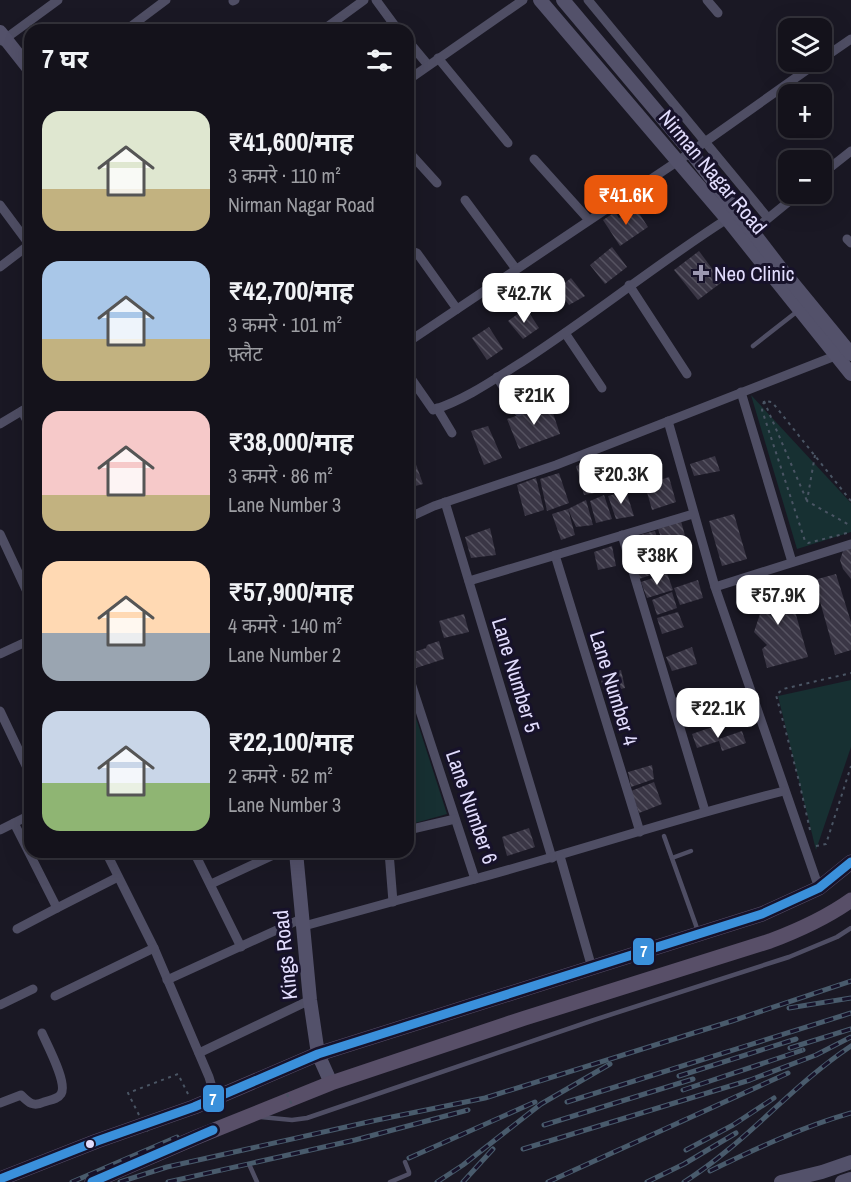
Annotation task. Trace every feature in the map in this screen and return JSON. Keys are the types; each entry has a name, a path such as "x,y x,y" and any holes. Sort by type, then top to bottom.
{"main road":[{"path":"0,1179 97,1141 194,1107 318,1054 762,914 819,888 851,862"},
{"path":"92,1182 331,1083 525,1018 771,941 803,928 851,900"}],"street":[{"path":"24,63 2,38 58,0"},
{"path":"134,24 166,0"},
{"path":"332,24 364,0"},
{"path":"376,0 394,24"},
{"path":"414,76 523,0"},
{"name":"Nirman Nagar Road","path":"540,0 727,219 851,374"},
{"name":"Nirman Nagar Road","path":"564,0 691,152 782,270 851,354"},
{"path":"588,0 768,218"},
{"path":"707,0 718,13"},
{"path":"832,52 851,39"},
{"path":"414,49 428,65"},
{"path":"438,58 508,143"},
{"path":"414,338 678,161 804,72"},
{"path":"643,94 657,83"},
{"path":"662,117 676,106"},
{"path":"832,166 851,151"},
{"path":"414,158 437,183"},
{"path":"534,159 589,220"},
{"path":"465,200 516,269"},
{"path":"742,239 786,204"},
{"path":"0,205 24,236"},
{"path":"414,383 433,410 453,403 498,377 565,333 629,285 727,219"},
{"path":"0,267 24,249"},
{"path":"414,252 457,309"},
{"path":"629,285 687,374"},
{"path":"565,333 602,388"},
{"path":"414,515 445,502 556,465 835,356"},
{"path":"498,377 519,411"},
{"path":"741,392 792,562"},
{"path":"437,408 452,433"},
{"path":"0,424 24,409"},
{"path":"668,421 715,586 819,888"},
{"name":"Lane Number 5","path":"445,502 592,968"},
{"path":"469,581 693,514"},
{"path":"0,534 24,576"},
{"path":"622,535 705,811"},
{"path":"715,586 851,544"},
{"name":"Lane Number 4","path":"555,555 640,832"},
{"path":"0,654 24,643"},
{"name":"Lane Number 6","path":"414,693 475,879 556,857 705,811 784,791"},
{"path":"0,711 24,761"},
{"path":"0,830 24,818"},
{"path":"414,829 455,819"},
{"path":"14,823 24,843"},
{"path":"32,858 57,908"},
{"path":"109,858 154,948 216,1097"},
{"path":"197,858 241,946"},
{"path":"211,884 267,858"},
{"name":"Kings Road","path":"297,858 310,1000 318,1054 331,1083"},
{"path":"389,858 393,902"},
{"path":"17,928 118,878"},
{"path":"167,980 241,946 303,922 393,902 475,879"},
{"path":"55,996 154,948"},
{"path":"0,1005 33,989"},
{"path":"199,1053 310,1000"},
{"path":"0,1103 21,1095 28,1103 38,1105 62,1093 62,1082 42,1033"},
{"path":"781,1182 851,1162"},
{"path":"842,1182 851,1179"}],"lane":[{"path":"753,346 799,310"},
{"path":"664,836 699,934"},
{"path":"672,858 691,851"},
{"path":"250,1115 275,1119 307,1118 594,1020 789,957 837,937 851,928"},
{"path":"390,1182 409,1174 405,1162"},
{"path":"249,1164 257,1182"}],"path":[{"path":"764,401 772,402 851,501"},
{"path":"764,401 807,501 851,526"},
{"path":"764,401 762,410 804,540 808,543 851,532"},
{"path":"807,501 815,456"},
{"path":"810,831 776,695 783,689 851,673"},
{"path":"813,841 818,847 826,844 851,766"},
{"path":"149,1133 128,1093 178,1074 194,1107"},
{"path":"287,1094 292,1105"}],"green space":[{"path":"751,395 851,503 851,532 797,549"},
{"path":"851,680 851,747 816,850 778,696"},
{"path":"414,712 447,814 414,823"}],"building":[{"path":"635,207 648,227 620,246 603,220 615,212 619,218"},
{"path":"612,247 627,267 605,284 590,265"},
{"path":"699,251 722,282 698,300 674,270"},
{"path":"571,278 585,296 569,305 557,289"},
{"path":"526,308 539,328 523,339 508,321"},
{"path":"489,327 503,349 487,360 472,338"},
{"path":"550,404 560,434 519,449 507,419"},
{"path":"488,426 502,458 484,465 471,431"},
{"path":"715,456 720,471 694,476 690,464"},
{"path":"414,459 423,484 414,486"},
{"path":"593,460 600,492 584,495 576,466"},
{"path":"559,473 569,503 547,511 540,479"},
{"path":"669,477 676,502 652,510 645,485"},
{"path":"536,478 544,510 525,516 517,485"},
{"path":"626,491 634,516 616,519 608,496"},
{"path":"604,495 612,519 596,523 590,501"},
{"path":"586,500 593,525 576,527 568,509"},
{"path":"568,509 575,535 561,540 552,514"},
{"path":"734,514 747,559 722,566 709,521"},
{"path":"681,521 692,562 672,568 658,529"},
{"path":"490,528 496,555 471,558 465,537"},
{"path":"655,531 661,549 639,556 633,537"},
{"path":"612,546 616,566 598,570 594,552"},
{"path":"851,548 851,579 843,569 840,560 843,551"},
{"path":"663,552 666,570 639,579 633,558"},
{"path":"667,573 673,590 647,598 641,582"},
{"path":"836,574 851,622 851,650 835,655 814,580"},
{"path":"698,580 703,598 680,605 674,588"},
{"path":"787,583 808,657 767,668 762,649 767,645 754,632 761,611 752,613 746,596"},
{"path":"672,592 677,608 657,615 652,600"},
{"path":"678,612 684,627 662,634 657,618"},
{"path":"464,614 469,632 444,638 439,621"},
{"path":"439,641 444,659 416,668 414,652 426,648 427,645"},
{"path":"692,647 697,664 672,671 666,657"},
{"path":"621,670 625,688 605,693 600,677"},
{"path":"705,688 712,704 687,713 681,696"},
{"path":"715,726 719,739 742,731 746,743 722,751 719,741 697,748 692,734"},
{"path":"652,765 654,779 631,787 628,772"},
{"path":"654,782 662,804 639,813 631,791"},
{"path":"529,828 535,847 507,856 502,837"}],"railway":[{"path":"120,1182 167,1167 485,1098 732,1021 851,981"},
{"path":"789,1008 851,998"},
{"path":"567,1102 851,1013"},
{"path":"790,1048 851,1029"},
{"path":"523,1149 750,1080 816,1055 851,1037"},
{"path":"679,1076 796,1039"},
{"path":"684,1182 727,1150 808,1079 851,1046"},
{"path":"683,1090 803,1050"},
{"path":"437,1182 463,1165 541,1104 610,1064"},
{"path":"548,1182 788,1073"},
{"path":"544,1125 693,1079"},
{"path":"686,1150 733,1125 774,1098"},
{"path":"409,1158 535,1102"},
{"path":"168,1182 355,1140 468,1110"},
{"path":"710,1171 797,1132 851,1113"},
{"path":"647,1182 684,1164 736,1133"},
{"path":"72,1182 177,1137"},
{"path":"463,1182 493,1149"}],"transit line":[{"name":"7","path":"0,1179 97,1141 194,1107 318,1054 762,914 819,888 851,862"},
{"name":"7","path":"92,1182 213,1130"}],"place":[{"name":"Neo Clinic","path":"701,273"}]}
